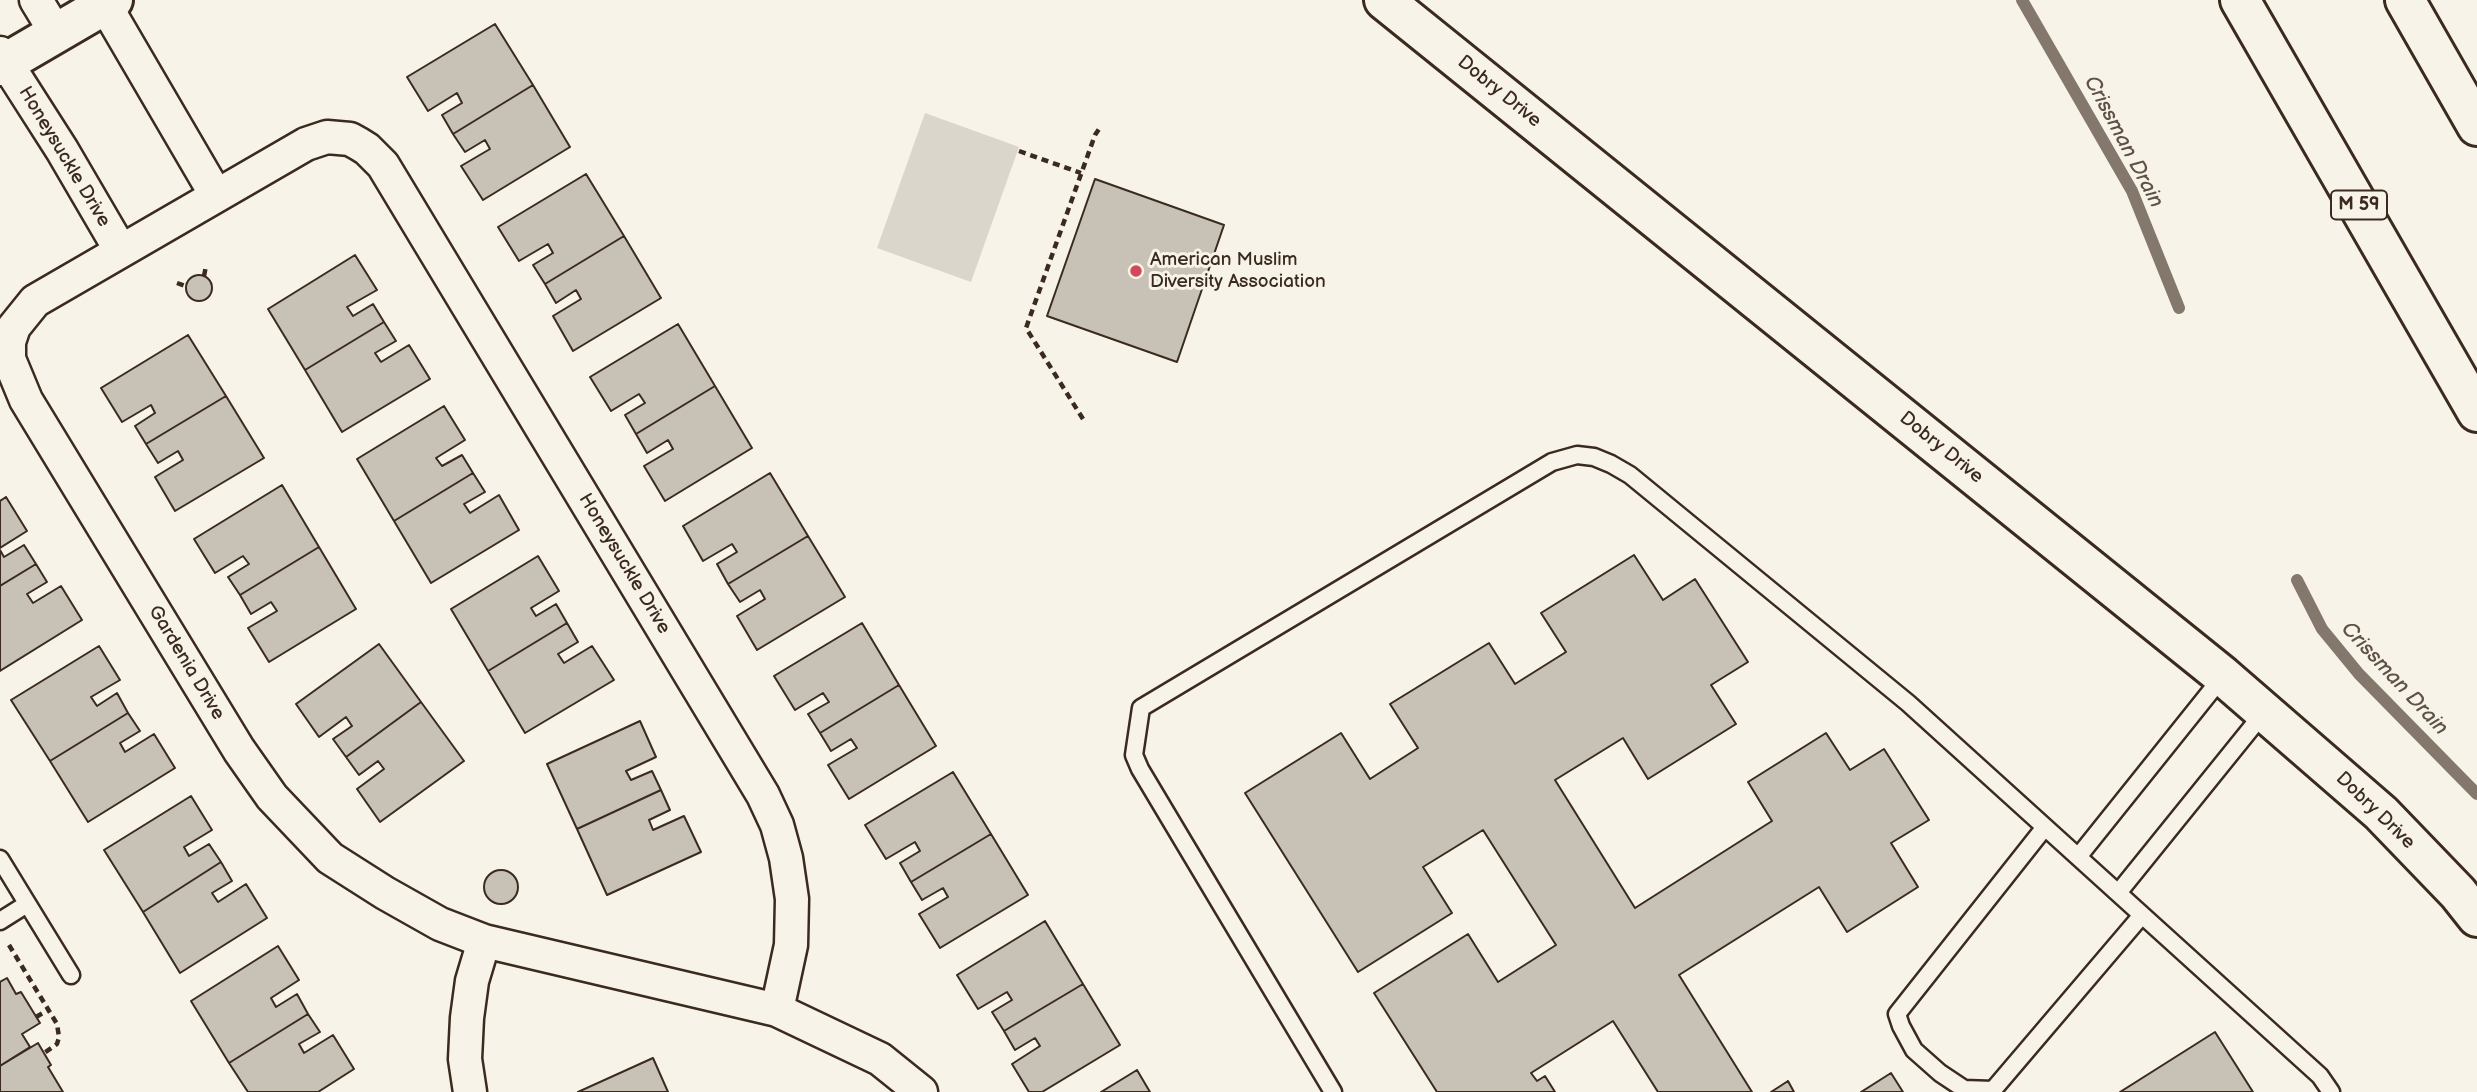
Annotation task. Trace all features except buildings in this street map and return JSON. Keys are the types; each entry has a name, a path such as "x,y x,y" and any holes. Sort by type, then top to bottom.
{"main road":[{"name":"Dobry Drive","path":"1384,0 2265,711 2381,813 2458,893 2477,917"},
{"name":"M 59","path":"2240,0 2477,412"},
{"path":"2405,0 2477,126"},
{"path":"2,60 109,2"}],"street":[{"path":"36,0 56,33"},
{"path":"109,2 216,195"},
{"name":"Honeysuckle Drive","path":"2,60 62,150 121,251"},
{"name":"Honeysuckle Drive","path":"168,223 306,144 327,137 350,139 368,149 383,165 747,766 777,825 786,858 792,899 791,945 777,1010"},
{"name":"Gardenia Drive","path":"168,223 35,301 14,327 9,342 9,359 26,400 239,750 272,797 330,858 429,918 484,941 777,1010"},
{"path":"470,1092 465,1059 467,1018 472,981 484,941"},
{"path":"777,1010 880,1059 922,1092"}],"lane":[{"path":"1332,1092 1140,769 1134,755 1141,708 1552,463 1577,455 1594,457 1630,475 1908,702 2319,1076 2331,1092"},
{"path":"2078,857 2223,676"},
{"path":"2118,893 2265,711"},
{"path":"2045,827 1897,1014 1914,1050 1940,1073 1964,1089 1993,1090 2142,915"},
{"path":"0,859 71,975"},
{"path":"0,921 27,904"}],"path":[{"path":"1083,419 1026,328 1095,135 1101,126"},
{"path":"1019,150 1081,173"},
{"path":"204,276 206,266"},
{"path":"177,283 186,286"},
{"path":"6,941 57,1024 57,1044 44,1053"},
{"path":"36,1017 48,1010"}],"shaded area":[{"path":"925,113 1019,147 971,282 877,248"}],"waterway":[{"name":"Crissman Drain","path":"2022,0 2132,191 2179,308"},
{"name":"Crissman Drain","path":"2297,580 2322,629 2359,674 2477,794"}],"place":[{"name":"American Muslim Diversity Association","path":"1136,271"}]}
